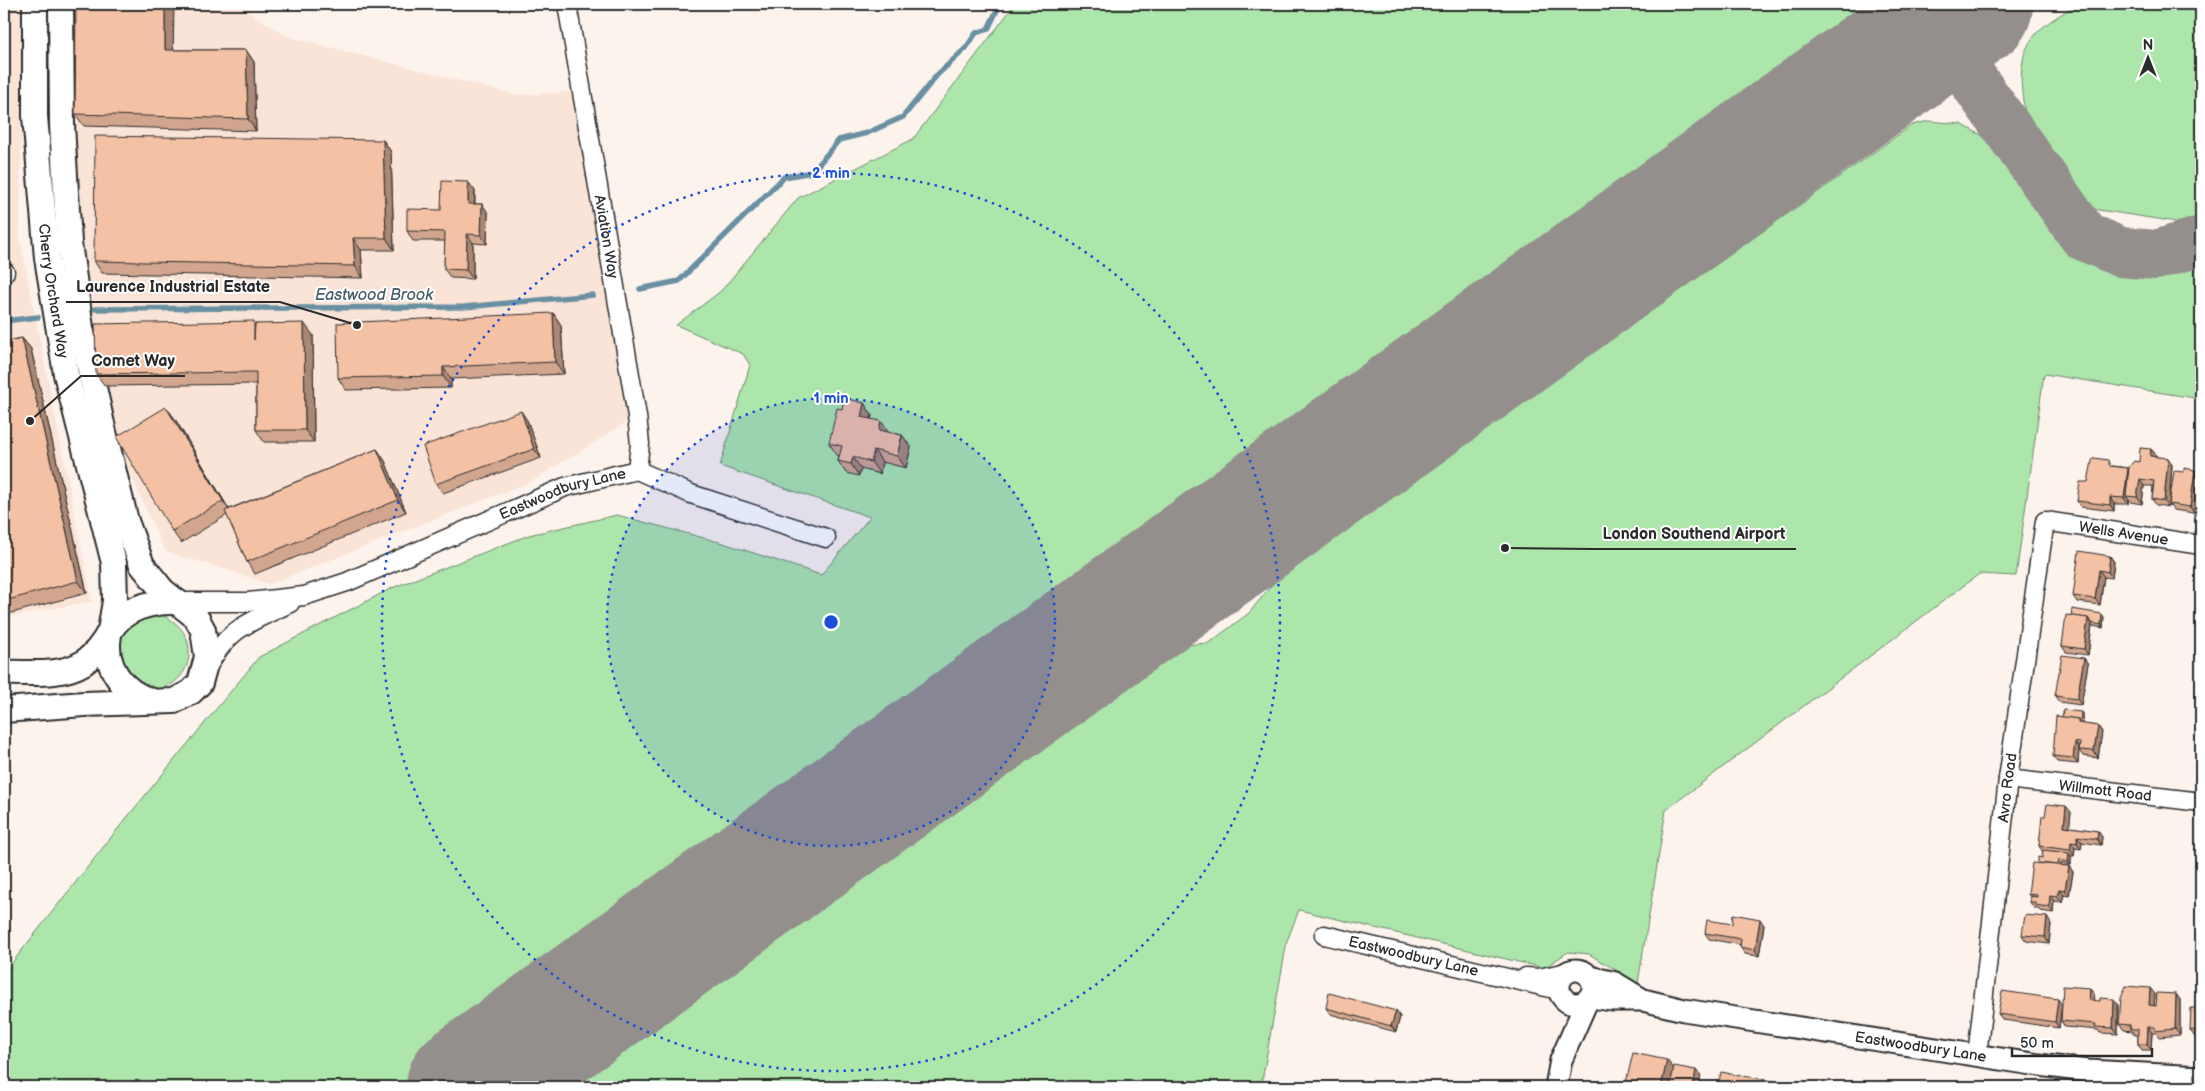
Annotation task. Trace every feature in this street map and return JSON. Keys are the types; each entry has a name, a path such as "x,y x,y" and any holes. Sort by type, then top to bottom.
{"main road":[{"name":"Cherry Orchard Way","path":"35,4 35,116 47,258 66,374 114,563 115,601 110,632"},
{"name":"Cherry Orchard Way","path":"61,4 62,126 69,243 81,328 102,424 136,551 154,582 177,602"},
{"name":"Eastwoodbury Lane","path":"4,673 45,672 77,666 97,651 122,617 142,606 177,602"},
{"path":"177,602 196,617 203,630 208,657 206,670"},
{"path":"110,632 107,650 110,662 125,687 138,696 164,703"},
{"name":"Eastwoodbury Lane","path":"4,710 84,704 164,703 191,692 200,683 206,670"}],"street":[{"name":"Aviation Way","path":"567,4 637,416 640,444 637,470"},
{"name":"Eastwoodbury Lane","path":"206,670 220,645 229,635 245,624 304,596 348,582 566,487 637,470 691,494 826,538"},
{"name":"Wells Avenue","path":"2045,521 2201,545"},
{"name":"Avro Road","path":"1977,1056 2008,778 2045,521"},
{"name":"Eastwoodbury Lane","path":"177,602 248,602 304,596"},
{"name":"Willmott Road","path":"2008,778 2201,802"},
{"name":"Eastwoodbury Lane","path":"1324,935 1503,976 1564,987"},
{"path":"1556,1087 1561,1060 1564,987 1576,970 1584,972 1589,992 1561,1060"},
{"name":"Eastwoodbury Lane","path":"1589,992 1615,983 1643,1000 1684,1010 1977,1056 2088,1070 2201,1077"},
{"path":"1564,987 1572,1004 1589,992"}],"shaded area":[{"path":"4,4 22,4 20,240 92,601 4,618"},
{"path":"70,4 237,4 287,36 516,95 583,91 637,416 532,481 270,584 165,551 119,449 84,279 69,125"}],"green space":[{"path":"1015,4 1893,4 1184,516 1156,523 1103,572 849,761 548,976 554,984 411,1087 4,1087 4,973 120,826 259,657 392,588 529,535 617,515 723,543 821,575 870,517 720,466 750,365 743,354 676,325 721,291 798,198 913,139"},
{"path":"2077,4 2201,4 2201,216 2190,224 2092,209 2025,112 2021,71 2030,42 2045,26"},
{"path":"1929,121 1961,124 1994,142 2071,246 2088,262 2128,277 2152,277 2201,267 2201,399 2044,374 2016,576 1979,574 1666,810 1638,983 1589,954 1568,952 1544,968 1299,910 1287,941 1261,1087 561,1087 602,1058 608,1064 811,917 805,908 1183,645 1209,643 1249,613 1278,577 1912,125"},
{"path":"156,613 173,621 184,633 189,646 188,660 183,672 174,682 161,688 145,688 121,674 117,638 123,628"}],"building":[{"path":"76,4 165,4 165,50 246,50 248,119 75,114"},
{"path":"95,136 383,140 386,238 353,238 355,266 94,261"},
{"path":"442,181 468,182 468,204 482,204 481,235 467,234 466,270 444,269 445,232 407,231 407,209 441,210"},
{"path":"553,313 555,362 443,367 443,376 338,378 337,323"},
{"path":"254,321 254,340 255,324 304,323 305,430 256,430 256,372 96,374 95,324"},
{"path":"22,338 78,581 4,601 4,342"},
{"path":"844,398 864,403 861,417 881,421 879,430 902,435 897,456 874,450 871,462 853,457 851,464 838,461 842,446 829,443 837,408 842,409"},
{"path":"166,407 223,501 172,531 116,437"},
{"path":"521,411 534,449 436,484 423,446"},
{"path":"2140,448 2151,449 2150,456 2168,458 2164,501 2152,499 2154,481 2140,479 2137,497 2126,496 2129,467 2134,461 2139,462"},
{"path":"377,449 398,500 247,562 225,511"},
{"path":"2094,458 2108,460 2110,466 2128,468 2124,498 2110,497 2110,505 2077,501 2080,482 2088,482"},
{"path":"2201,463 2201,485 2197,484"},
{"path":"2184,468 2195,470 2190,507 2169,504 2174,471 2184,472"},
{"path":"2201,486 2201,507 2197,506"},
{"path":"2079,551 2110,556 2108,572 2099,570 2095,599 2073,596"},
{"path":"2072,609 2102,614 2101,625 2092,623 2088,618 2071,616"},
{"path":"2066,615 2088,618 2084,649 2062,646"},
{"path":"2062,655 2084,658 2077,699 2055,696"},
{"path":"2063,710 2081,712 2080,721 2078,719 2062,717"},
{"path":"2056,716 2078,719 2078,723 2098,726 2094,751 2079,750 2080,743 2075,742 2073,758 2053,756"},
{"path":"2047,804 2066,806 2064,826 2098,831 2097,839 2077,836 2077,843 2071,842 2070,850 2039,846 2042,816 2045,816"},
{"path":"2043,850 2069,853 2068,862 2059,860 2058,865 2038,863 2038,857 2042,858"},
{"path":"2032,863 2069,866 2065,890 2059,889 2057,896 2050,895 2049,907 2035,905 2036,902 2030,902 2030,896 2037,897 2037,895 2028,894"},
{"path":"1733,914 1760,919 1755,950 1740,947 1741,939 1705,933 1707,920 1732,924"},
{"path":"2025,915 2047,917 2045,937 2022,935"},
{"path":"2063,986 2090,988 2089,1000 2100,1001 2100,998 2114,999 2113,1028 2095,1027 2096,1024 2061,1021"},
{"path":"2126,986 2150,988 2149,1005 2156,1006 2157,993 2176,994 2175,1029 2155,1031 2155,1027 2148,1027 2147,1044 2138,1044 2138,1029 2131,1029 2130,1025 2119,1024 2121,998"},
{"path":"2002,991 2058,999 2055,1022 1998,1014"},
{"path":"1329,993 1396,1011 1391,1026 1326,1008"},
{"path":"2191,1008 2201,1008 2201,1031 2190,1030"},
{"path":"1633,1053 1667,1060 1661,1087 1625,1087"},
{"path":"1674,1066 1696,1070 1693,1087 1670,1087"},
{"path":"1721,1072 1778,1082 1778,1087 1718,1087"}],"waterway":[{"name":"Eastwood Brook","path":"640,289 679,281 784,177 812,172 839,140 867,133 903,117 937,75 966,48 976,33 988,29 1000,4"},
{"name":"Eastwood Brook","path":"95,309 464,307 593,295"},
{"name":"Eastwood Brook","path":"4,321 38,317"}],"taxiway":[{"path":"1976,4 1965,21 1960,37 1959,46 1963,64 2084,236 2120,252 2156,255 2201,241"},
{"path":"1899,55 1935,57 1952,63 1968,73"}],"runway":[{"path":"469,1087 1970,4"}],"place":[{"name":"Laurence Industrial Estate","path":"357,325"},
{"name":"Comet Way","path":"30,421"},
{"name":"London Southend Airport","path":"1505,548"}]}
